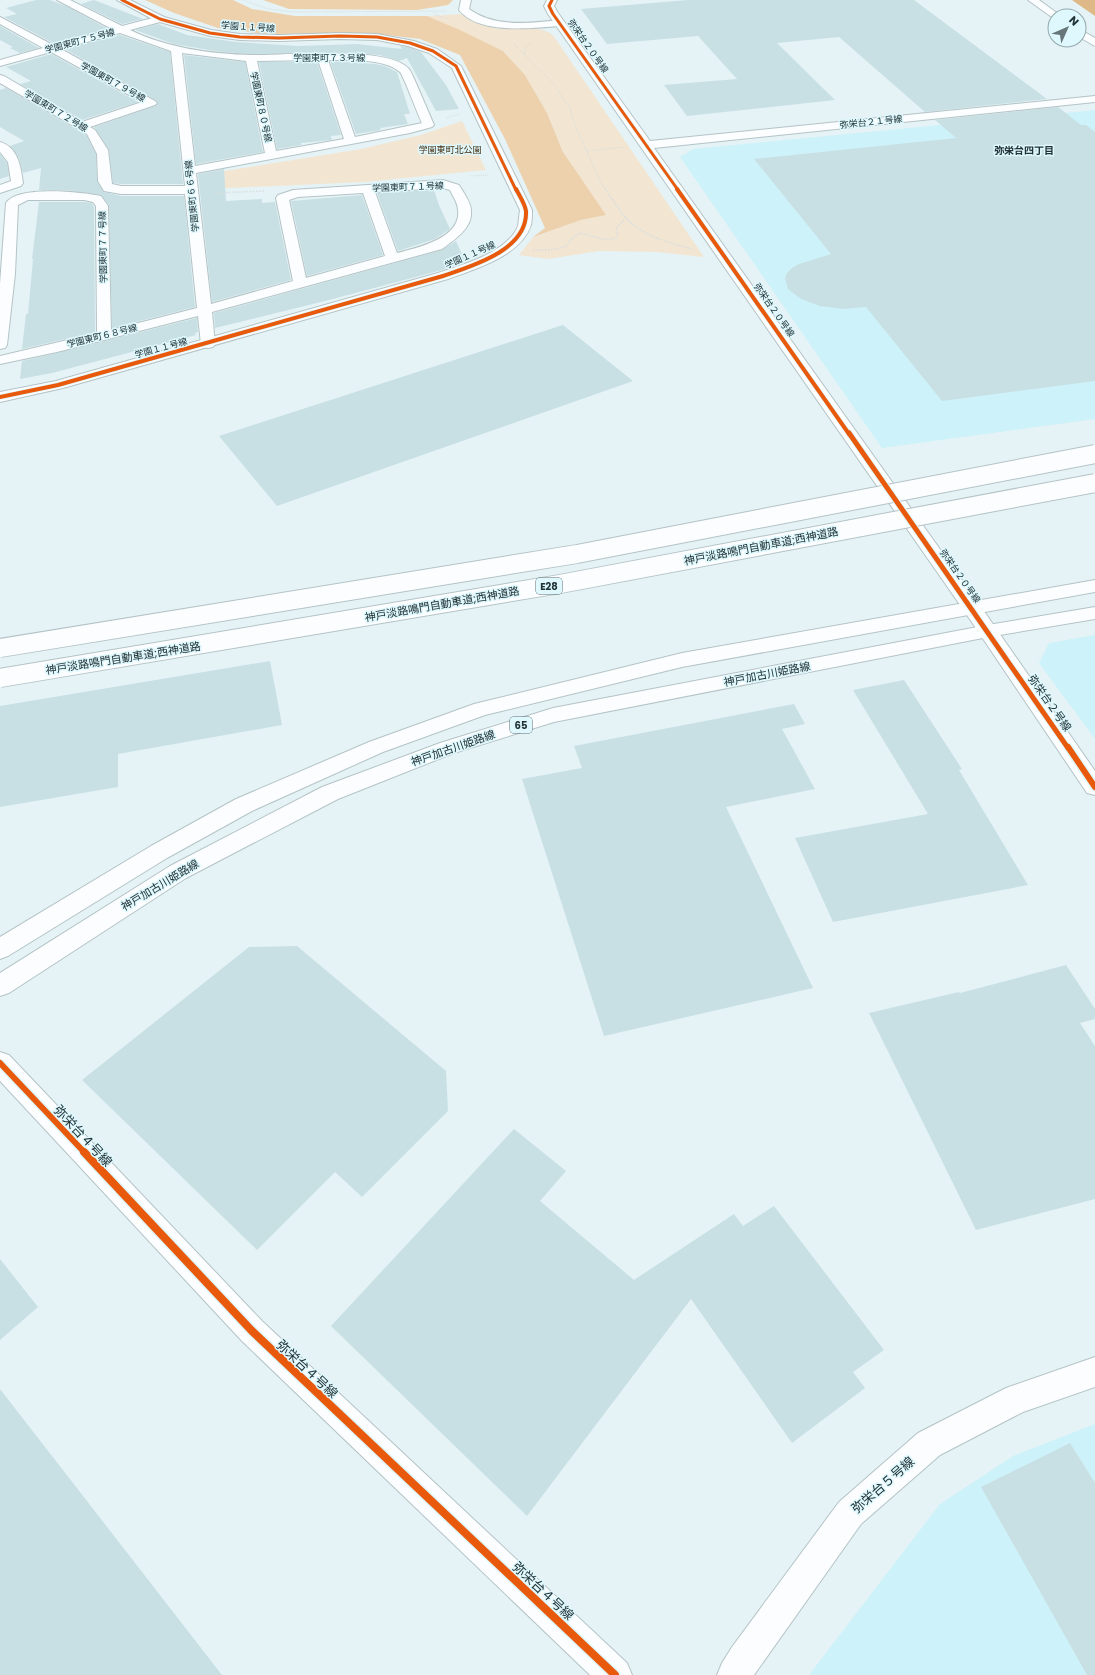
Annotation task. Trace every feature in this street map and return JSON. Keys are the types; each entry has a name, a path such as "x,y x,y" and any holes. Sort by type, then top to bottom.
{"main road":[{"name":"学園東町７３号線","path":"62,0 122,30 146,40 176,49 198,53 251,58 350,57 373,59 392,64 405,71 428,125"},
{"name":"学園１１号線","path":"0,397 58,385 208,344 443,276 475,264 506,248 524,227 526,210 509,173 475,109 456,66 433,51 410,43 377,37 340,36 279,38 240,37 210,33 160,19 122,0"},
{"name":"弥栄台２０号線","path":"552,0 549,6 560,22 988,631"},
{"path":"1033,0 1047,10"},
{"path":"465,5 474,17 486,22 525,26 560,22"},
{"name":"学園東町７５号線","path":"0,63 160,19"},
{"path":"0,20 52,49"},
{"name":"学園東町７９号線","path":"52,49 151,103 80,126"},
{"name":"学園東町６６号線","path":"176,49 208,344"},
{"name":"学園東町８０号線","path":"251,58 271,156"},
{"path":"322,58 351,141"},
{"name":"学園東町７２号線","path":"0,78 90,132 99,142 104,156 104,182 108,188 121,190 191,192"},
{"name":"弥栄台２１号線","path":"646,145 1095,99"},
{"path":"189,171 410,130 428,125"},
{"path":"0,146 6,150 15,161 17,183 0,189"},
{"name":"学園東町７１号線","path":"204,310 437,246 462,224 465,211 455,188 443,184 297,193 282,198 300,283"},
{"path":"368,189 392,258"},
{"name":"学園東町７７号線","path":"0,346 8,274 12,202 26,196 84,196 97,199 102,206 104,335"},
{"name":"学園東町６８号線","path":"0,360 204,310"},
{"path":"0,648 577,554 1095,454"},
{"name":"神戸淡路鳴門自動車道;西神道路","path":"0,678 560,584 1095,483"},
{"name":"65","path":"0,949 159,852 244,805 376,747 481,709 682,660 1095,586"},
{"name":"神戸加古川姫路線","path":"0,986 178,872 330,793 447,748 553,715 988,631 1095,613"},
{"name":"弥栄台２号線","path":"988,631 1095,787"},
{"name":"弥栄台４号線","path":"0,1063 252,1331 615,1675"},
{"name":"弥栄台５号線","path":"734,1675 850,1513 929,1444 1017,1399 1095,1372"}],"path":[{"path":"243,0 267,9 294,12 433,12 465,5"},
{"path":"433,12 436,15 453,21"},
{"path":"510,41 559,91 570,108 575,125 600,181 626,218 645,232 660,240 693,250"},
{"path":"428,125 475,109"},
{"path":"586,151 646,145"},
{"path":"466,177 509,173"},
{"path":"191,192 271,190"},
{"path":"506,248 538,251 560,249 567,246 576,235 583,233 608,240 616,238 618,233 616,228 626,218"}],"shaded area":[{"path":"145,0 233,0 252,9 295,16 427,16 460,30 503,51 525,75 547,113 563,152 606,215 581,220 533,237 545,228 505,139 460,55 420,39 369,33 267,34 218,28 174,13"},
{"path":"263,0 453,0 448,5 417,10 289,9"},
{"path":"1072,0 1095,0 1095,16 1087,10 1087,8 1084,8"},
{"path":"1095,110 1095,419 882,448 680,157 693,149"},
{"path":"1095,635 1095,739 1039,663 1049,643"},
{"path":"1095,1424 1095,1675 809,1675 940,1504 1013,1456"}],"green space":[{"path":"461,14 473,21 491,27 504,29 538,29 553,35 704,257 657,252 599,251 548,259 519,255 533,237 581,220 605,215 563,152 547,113 525,75 503,51 427,16"},
{"name":"学園東町北公園","path":"462,121 486,170 364,182 207,189 206,174 361,149 421,135"}],"building":[{"path":"36,0 50,0 68,7 108,29 53,43 4,17 17,14 6,8"},
{"path":"94,0 143,19 122,24 81,4"},
{"path":"688,0 914,0 1047,99 925,112 839,37 777,43 835,100 687,116 664,85 737,79 698,36 607,44 581,9"},
{"path":"158,24 187,35 236,42 298,46 357,44 402,49 400,46 408,47 421,52 446,85 459,109 436,111 407,58 399,61 380,55 335,52 252,54 221,52 174,44 135,30"},
{"path":"0,26 39,48 20,53 10,48 13,47 0,40"},
{"path":"120,35 170,52 183,184 113,183 109,150 94,127 155,106 158,103 156,100 65,49"},
{"path":"51,54 138,102 82,120 20,84 31,81 6,67"},
{"path":"184,55 245,62 263,152 196,164"},
{"path":"330,61 375,64 385,66 397,72 410,114 404,114 408,124 380,128 381,130 356,134"},
{"path":"259,62 317,62 341,135 331,136 332,140 301,143 301,145 277,149"},
{"path":"6,88 86,135 96,154 97,182 104,192 121,196 184,196 195,307 112,328 109,205 101,195 66,190 39,190 41,168 23,173 19,158 10,146 24,141 0,127 0,90"},
{"path":"1058,107 1081,125 1086,125 1095,132 1095,381 942,401 866,307 843,309 820,306 801,299 788,289 785,278 787,273 792,268 799,264 831,254 754,159 956,138 935,120"},
{"path":"0,154 7,163 9,176 0,179"},
{"path":"224,169 226,201 262,199 262,203 275,202 291,280 212,302 198,174"},
{"path":"434,190 450,229 435,239 398,251 377,193"},
{"path":"362,195 383,255 307,276 291,201"},
{"path":"39,202 84,202 92,203 94,207 95,332 22,349 26,314 28,314 32,259"},
{"path":"456,241 465,261 442,270 215,328 214,313 442,250"},
{"path":"197,318 198,332 195,333 196,335 52,373 20,379 22,361"},
{"path":"563,325 633,381 277,506 219,436"},
{"path":"270,661 282,725 118,754 118,787 0,807 0,706"},
{"path":"904,680 962,769 959,770 1028,885 833,922 795,838 928,814 853,690"},
{"path":"794,704 805,724 782,729 815,789 726,807 813,988 604,1036 522,779 582,768 574,746"},
{"path":"297,946 446,1071 448,1111 362,1197 335,1172 257,1250 82,1080 249,947"},
{"path":"1066,965 1095,1009 1095,1019 1080,1023 1095,1046 1095,1199 976,1230 869,1013 960,993"},
{"path":"514,1129 566,1171 540,1201 634,1280 734,1214 743,1226 774,1206 884,1350 853,1372 865,1388 792,1443 691,1299 527,1516 331,1326"},
{"path":"0,1259 38,1307 0,1340"},
{"path":"0,1389 222,1675 0,1675"},
{"path":"1070,1443 1095,1483 1095,1675 1087,1675 981,1487"}],"cycle path":[{"path":"0,397 58,385 443,276 488,259 498,253 516,238 524,226 526,210 456,66 433,51 410,43 377,37 340,36 279,38 240,37 210,33 160,19 122,0"},
{"path":"552,0 549,6 553,14 972,608 1095,787"},
{"path":"0,1063 252,1331 615,1675"}],"district":[{"name":"弥栄台四丁目","path":"1024,150"}]}
